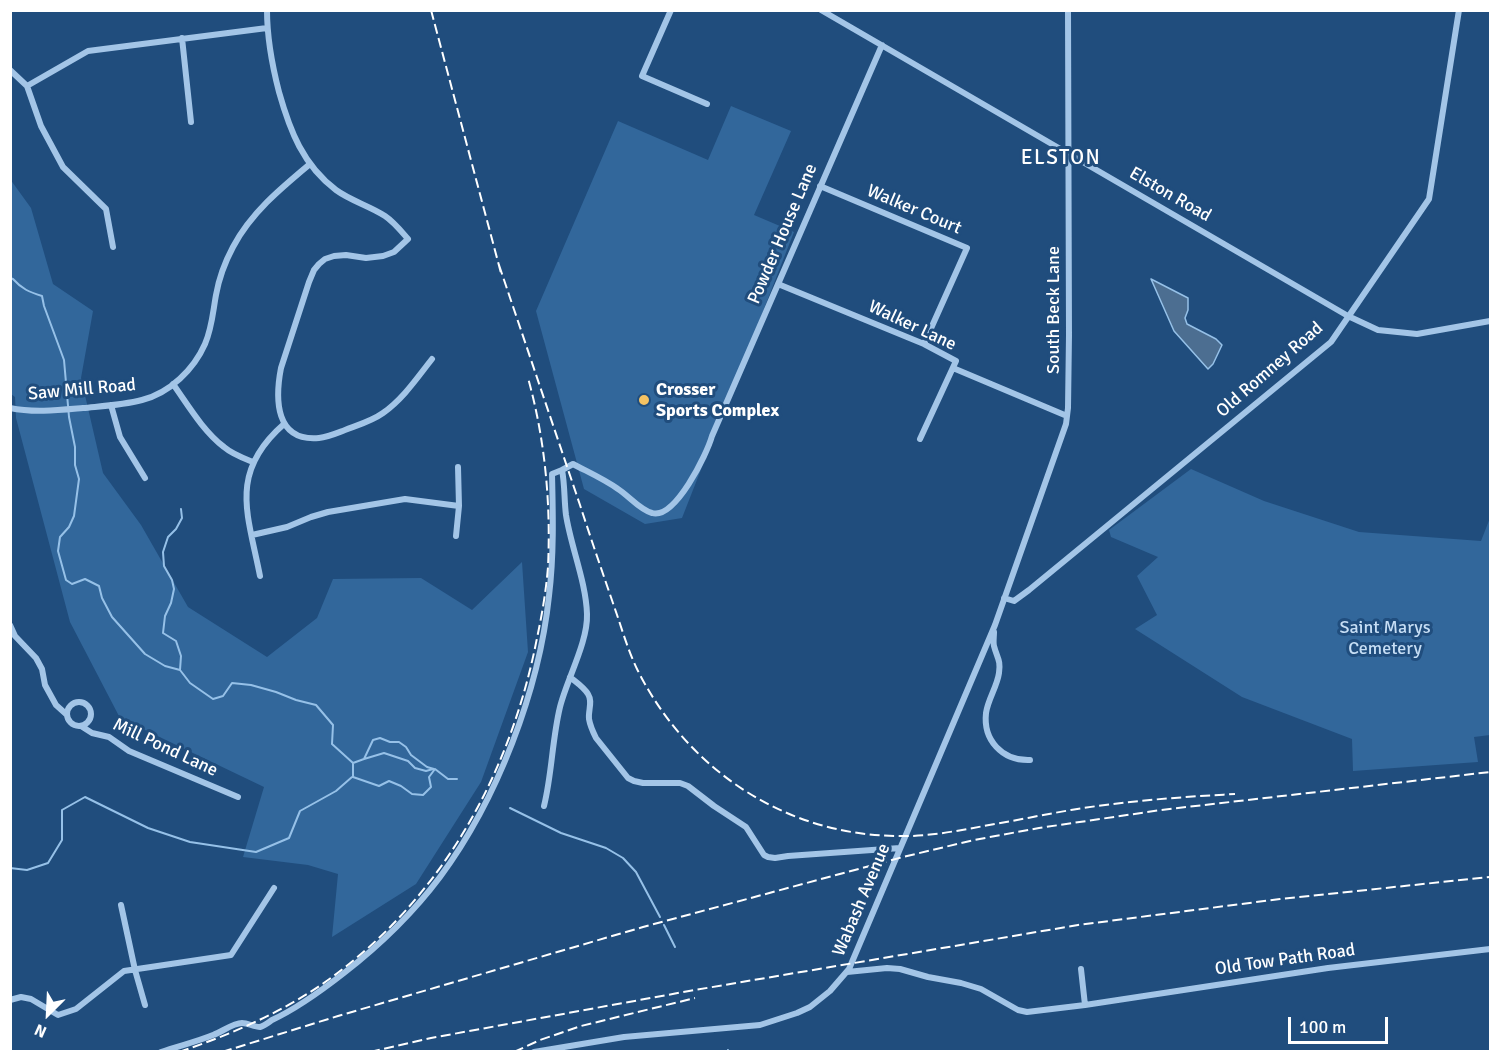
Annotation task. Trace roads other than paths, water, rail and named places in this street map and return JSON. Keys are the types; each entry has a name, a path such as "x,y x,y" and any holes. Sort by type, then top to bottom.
{"street":[{"path":"267,10 267,28 273,67 287,121 310,164 350,199 384,215 408,239 394,252 387,255 366,258 334,256 325,259 314,270 280,368 279,405 284,424 294,433 314,438 329,436 367,422 394,405 432,359"},
{"path":"671,10 642,76 707,104"},
{"name":"Elston Road","path":"820,10 1348,316 1378,330 1417,334 1491,321"},
{"name":"South Beck Lane","path":"1004,598 1067,416 1069,335 1068,10"},
{"name":"Old Romney Road","path":"1004,598 1014,601 1330,342 1428,199 1459,10"},
{"path":"27,86 88,51 267,28"},
{"path":"182,38 191,122"},
{"name":"Powder House Lane","path":"562,470 573,464 602,479 650,513 656,514 667,509 693,479 709,448 712,436 819,186 882,45"},
{"path":"10,70 27,86 41,126 63,167 106,209 113,247"},
{"name":"Saw Mill Road","path":"10,408 23,411 111,405 146,399 173,384 190,368 204,346 226,261 242,233 268,200 310,164"},
{"name":"Walker Court","path":"819,186 967,248 924,344"},
{"name":"Walker Lane","path":"778,284 924,344 956,361 920,439"},
{"path":"953,368 1067,416"},
{"path":"173,384 215,439 231,452 253,462"},
{"path":"111,405 120,437 145,478"},
{"path":"260,576 248,519 246,490 253,462 261,447 284,424"},
{"path":"456,536 459,506 458,467"},
{"path":"161,1052 241,1023 260,1027 288,1012 365,956 413,909 440,877 486,800 526,704 537,664 549,596 553,543 552,474 562,470 566,515 584,591 587,614 584,635 558,717 544,806"},
{"path":"252,535 287,527 328,512 405,499 459,506"},
{"name":"Wabash Avenue","path":"534,1052 624,1037 757,1026 805,1011 830,991 847,972 860,943 995,625 1004,598"},
{"name":"Mill Pond Lane","path":"10,625 15,636 36,657 42,669 45,685 56,705 66,714 71,724 109,737 129,751 238,797"},
{"path":"995,625 994,645 1000,659 999,672 986,712 987,729 1000,752 1022,761 1030,760"},
{"path":"570,677 588,693 591,704 589,718 596,738 628,778 634,782 680,783 688,786 746,827 759,850 768,857 900,849"},
{"name":"Mill Pond Lane","path":"66,714 71,704 79,701 86,704 91,715 88,722 81,726"},
{"path":"10,1000 21,997 31,999 58,1015 76,1009 124,971 231,955 274,888"},
{"path":"121,905 145,1005"},
{"name":"Old Tow Path Road","path":"847,972 900,969 981,989 1022,1012 1034,1012 1328,968 1491,949"},
{"path":"1081,969 1085,1005"}],"waterway":[{"path":"10,278 26,290 42,296 64,360 69,417 75,447 75,465 79,479 74,516 69,527 60,537 58,551 66,580 72,584 85,579 99,586 102,598 112,617 145,654 165,666 180,670 190,683 213,699 223,696 232,683 251,685 316,705 333,725 332,744 353,763 353,777 379,786 389,781 412,794 423,795 431,787 429,777 435,769 448,779 457,779"},
{"path":"180,670 181,656 176,641 163,633 165,616 174,589 164,566 163,552 168,537 182,518 181,509"},
{"path":"353,763 364,759 373,740 380,738 390,742 399,742 411,755 427,767 434,769"},
{"path":"364,759 384,753 408,761 415,768 426,771 433,769"},
{"path":"10,868 27,870 48,863 62,840 62,810 85,797 148,828 190,842 256,852 289,838 300,811 336,791 352,777"},
{"path":"510,808 561,833 606,848 623,858 636,872 660,917"},
{"path":"664,925 675,947"}],"railway":[{"path":"431,10 501,273"},
{"path":"499,265 634,663 659,706 684,738 712,766 744,790 779,809 816,824 856,833 897,836 941,833 1112,804 1235,794"},
{"path":"179,1052 265,1017 306,995 344,968 381,936 415,900 444,862 470,821 511,733 526,686 546,585 549,543 546,471 539,424 528,378"},
{"path":"222,1052 643,927 974,840 1161,810 1490,772"},
{"path":"370,1052 431,1038 689,991 1078,925 1280,899 1490,877"},
{"path":"514,1052 581,1026 695,998"}],"place":[{"name":"Crosser Sports Complex","path":"644,400"}],"district":[{"name":"ELSTON","path":"1061,158"}],"park label":[{"name":"Saint Marys Cemetery","path":"1385,638"}]}
